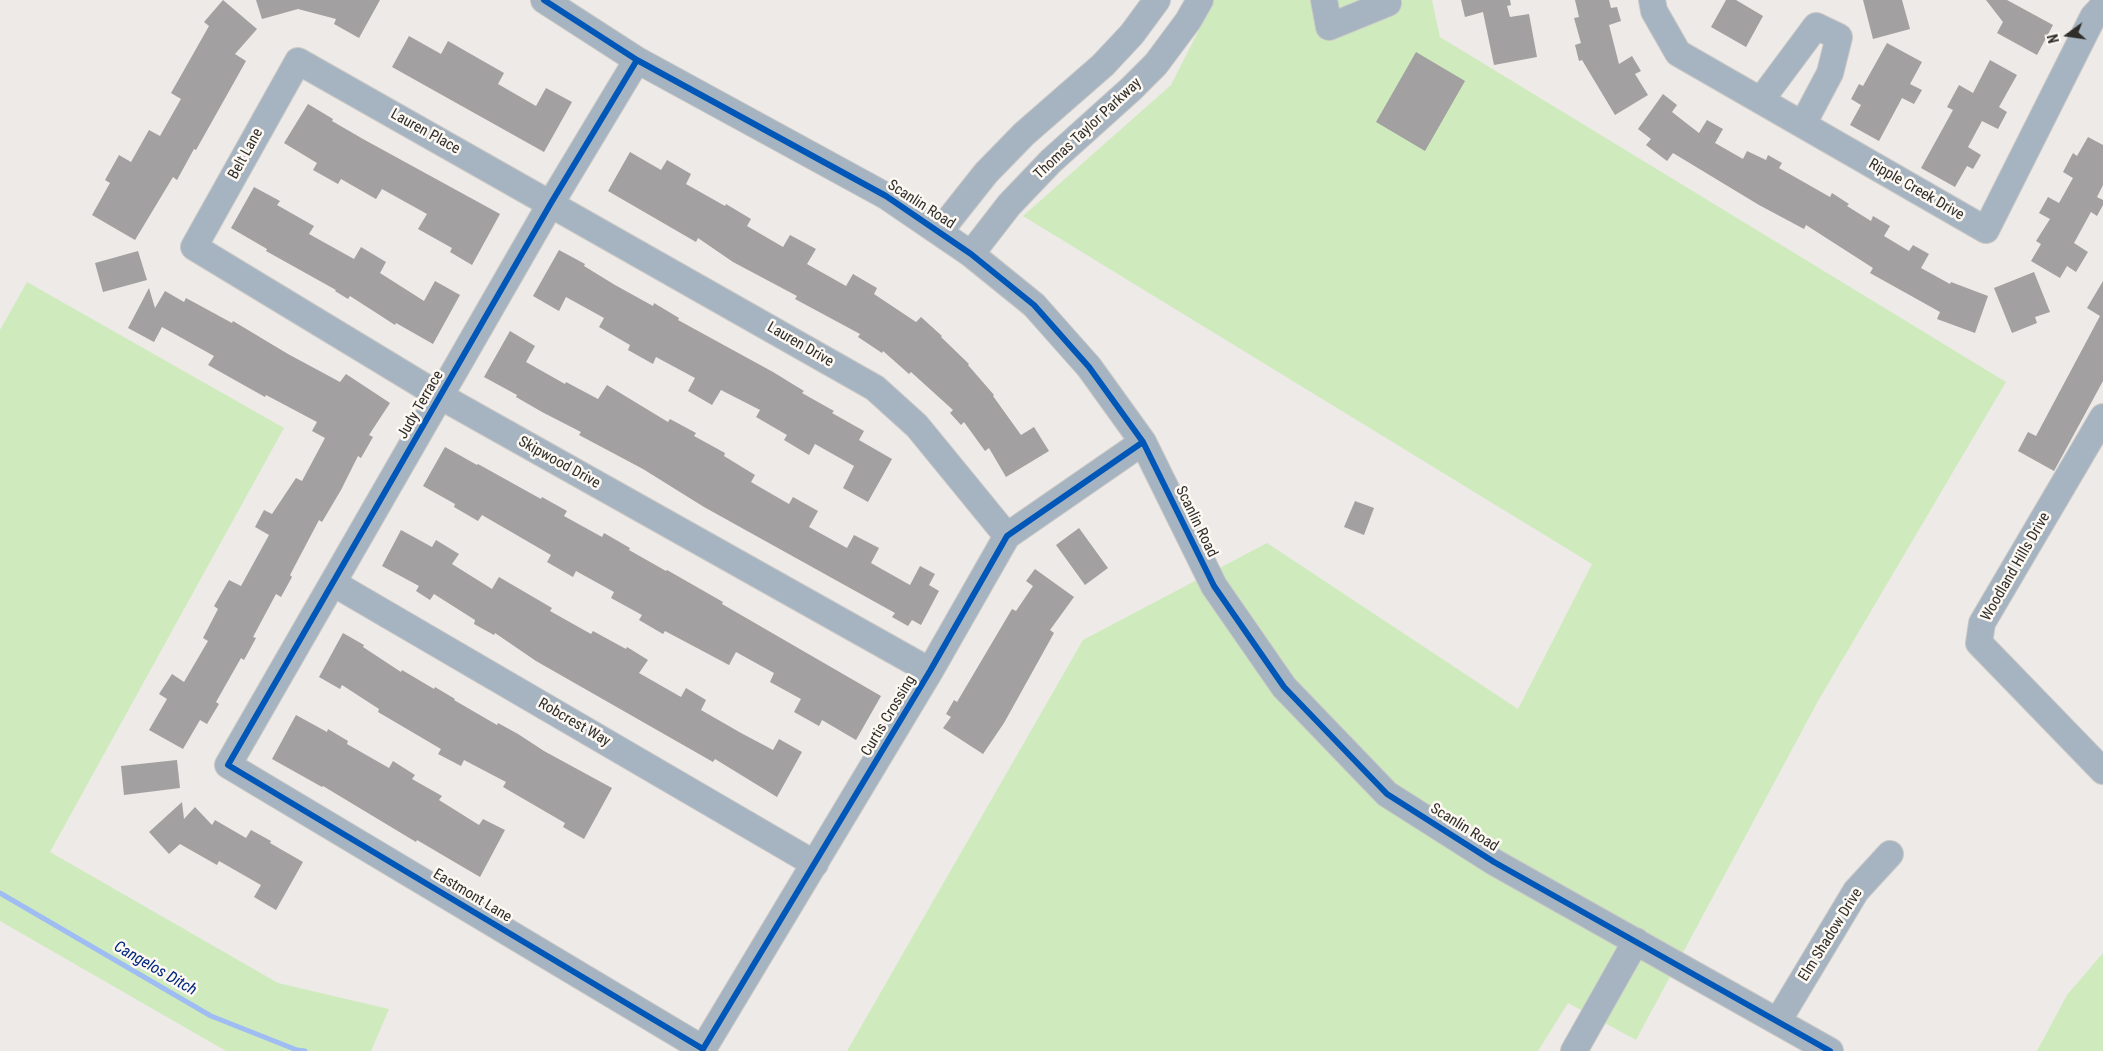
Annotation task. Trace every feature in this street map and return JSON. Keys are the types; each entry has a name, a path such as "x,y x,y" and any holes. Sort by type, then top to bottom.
{"street":[{"name":"Scanlin Road","path":"544,0 637,60 886,196 940,231 1034,305 1089,367 1143,442 1214,586 1284,687 1387,794 1494,862 1830,1051"},
{"path":"940,231 986,173 1024,134 1103,65 1132,34 1157,0"},
{"name":"Thomas Taylor Parkway","path":"971,254 1009,205 1051,161 1156,64 1188,21 1200,0"},
{"path":"1324,0 1329,27 1388,3 1387,0"},
{"name":"Ripple Creek Drive","path":"1652,0 1654,11 1678,53 1986,230 2093,18 2103,6"},
{"path":"1761,100 1816,26 1839,37 1830,73 1803,124"},
{"name":"Judy Terrace","path":"228,765 551,203 637,60"},
{"name":"Lauren Place","path":"298,61 551,203"},
{"name":"Belt Lane","path":"194,247 298,61"},
{"name":"Lauren Drive","path":"551,203 875,388 918,426 1007,536"},
{"name":"Skipwood Drive","path":"194,247 440,396 930,671"},
{"name":"Woodland Hills Drive","path":"2103,417 1982,623 1980,643 2103,771"},
{"name":"Curtis Crossing","path":"704,1049 930,671 1007,536 1143,442"},
{"name":"Robcrest Way","path":"333,583 815,864"},
{"name":"Eastmont Lane","path":"228,765 704,1049"},
{"name":"Elm Shadow Drive","path":"1778,1021 1856,891 1890,854"},
{"path":"1574,1051 1636,942"}],"green space":[{"path":"1214,0 1432,0 1440,37 2006,382 1818,701 1636,1040 1568,1003 1538,1051 847,1051 1083,640 1267,543 1518,709 1592,564 1023,216 1171,85"},
{"path":"27,282 284,428 50,852 278,983 389,1009 371,1051 226,1051 0,921 0,330"},
{"path":"2103,953 2103,1051 2037,1051 2067,995"}],"building":[{"path":"223,0 257,29 235,54 246,61 196,150 194,149 177,180 173,177 135,240 92,215 110,183 105,180 119,155 131,162 149,130 160,136 181,99 171,93 209,26 204,22"},
{"path":"256,0 380,0 359,38 334,24 336,19 298,9 262,19"},
{"path":"1461,0 1510,0 1511,5 1507,6 1510,17 1529,14 1537,57 1494,65 1483,12 1465,17"},
{"path":"1575,0 1609,0 1611,8 1617,7 1621,21 1609,25 1619,64 1632,56 1641,71 1635,74 1648,95 1615,115 1582,60 1579,61 1575,45 1581,43 1574,18 1579,17"},
{"path":"1726,0 1736,0 1763,16 1746,47 1711,27"},
{"path":"1863,0 1902,0 1910,29 1873,39"},
{"path":"1986,0 2007,0 2053,25 2037,55 1997,33 2003,22"},
{"path":"409,36 441,54 448,41 504,73 498,84 536,106 546,88 572,102 544,152 392,67"},
{"path":"1887,43 1922,62 1910,84 1922,90 1914,104 1902,98 1879,141 1850,125 1861,105 1851,99 1859,84 1863,86"},
{"path":"1416,52 1465,81 1425,151 1376,122"},
{"path":"1990,60 2017,75 1999,107 2007,112 1998,129 1982,121 1968,147 1981,155 1973,169 1967,166 1955,187 1921,168 1953,110 1947,107 1959,85 1973,93"},
{"path":"1663,94 1677,105 1672,112 1699,133 1707,120 1723,129 1715,143 1743,159 1747,151 1766,160 1768,155 1782,163 1779,168 1830,197 1832,193 1849,204 1847,206 1871,221 1873,216 1890,226 1884,236 1909,251 1913,245 1929,254 1921,268 1950,284 1951,282 1988,296 1975,333 1937,319 1940,312 1870,273 1873,268 1806,225 1804,229 1759,205 1673,153 1667,161 1646,145 1651,139 1638,129"},
{"path":"308,104 363,139 500,214 472,265 450,252 452,248 418,229 427,214 382,189 376,199 341,179 338,184 313,170 317,163 284,143"},
{"path":"2088,137 2103,145 2103,185 2097,197 2103,200 2103,205 2097,216 2091,212 2074,243 2088,252 2076,272 2067,266 2060,278 2031,261 2041,244 2036,241 2050,219 2039,213 2048,197 2059,203 2073,178 2063,172 2073,153 2077,156"},
{"path":"630,152 661,170 667,160 691,174 686,184 751,219 747,226 783,247 790,235 816,249 807,264 846,286 853,274 877,288 874,294 916,322 921,317 969,364 994,395 1021,435 1034,427 1049,451 1006,477 989,448 985,451 964,422 961,425 950,413 953,410 911,372 909,374 883,351 882,353 858,337 860,334 795,299 797,296 733,262 698,238 696,242 608,191"},
{"path":"254,187 280,201 277,205 314,226 309,234 354,259 361,247 386,262 380,273 424,301 435,281 460,295 433,344 396,323 395,325 350,296 348,299 336,290 266,251 267,249 231,228"},
{"path":"559,250 585,264 584,266 615,285 653,306 654,303 679,318 678,320 773,372 804,391 802,393 834,411 832,413 864,431 859,440 892,459 868,502 843,488 854,466 815,444 809,455 784,440 787,435 756,417 760,410 721,390 712,405 688,391 695,378 656,357 653,364 628,350 630,345 599,327 604,318 566,297 559,311 533,296"},
{"path":"138,251 147,280 103,292 95,263"},
{"path":"2034,272 2050,312 2035,317 2037,323 2012,333 1994,288"},
{"path":"2103,281 2103,381 2054,471 2018,451 2028,432 2036,436 2100,316 2087,308"},
{"path":"149,288 155,308 165,291 184,302 186,298 232,323 233,321 340,382 346,374 390,403 369,435 373,437 361,458 358,456 322,522 319,520 290,575 292,577 281,597 276,594 253,637 256,638 244,660 241,658 216,702 219,704 207,724 200,720 183,749 149,730 167,699 159,694 172,674 184,682 208,641 203,638 218,609 214,606 229,580 241,586 269,535 255,527 264,510 272,514 296,478 302,481 325,438 312,431 317,422 266,395 265,397 208,365 214,356 162,327 154,342 128,328"},
{"path":"510,331 535,346 526,362 565,384 566,382 598,399 607,385 668,422 670,419 696,433 694,436 725,453 724,456 755,475 751,482 789,504 793,497 818,511 809,527 847,548 854,535 879,548 871,563 910,585 920,566 935,574 929,585 939,591 921,625 912,620 908,626 892,617 895,613 704,507 643,469 579,435 581,432 542,412 516,397 517,395 484,377"},
{"path":"445,447 567,511 564,516 602,537 604,533 630,548 629,550 723,602 722,604 881,696 856,740 822,720 819,726 794,712 801,699 770,682 774,673 736,652 729,665 665,631 663,634 639,620 642,615 611,598 614,592 576,571 573,577 547,562 551,555 482,515 478,521 454,507 455,504 423,486"},
{"path":"1355,501 1374,508 1364,535 1344,527"},
{"path":"1079,528 1108,568 1085,585 1056,545"},
{"path":"401,530 432,547 436,540 459,554 452,564 492,589 499,577 552,608 550,611 591,634 593,631 626,649 627,647 648,660 639,673 681,697 686,688 706,700 701,710 741,733 773,750 779,739 802,752 777,797 715,759 713,762 536,661 495,633 494,635 474,624 475,620 434,594 430,600 416,591 419,586 382,566"},
{"path":"1035,569 1074,597 1050,630 1054,633 1004,723 983,754 943,728 951,717 946,714 954,700 957,702 1012,609 1016,611 1033,586 1026,581"},
{"path":"343,633 364,645 363,647 401,672 402,670 434,689 435,687 497,725 498,723 544,751 612,788 584,839 563,827 565,823 503,787 506,782 464,760 461,766 438,754 441,749 378,712 379,709 342,685 340,689 319,677"},
{"path":"296,715 327,732 328,729 348,741 347,744 389,768 393,761 415,775 412,779 442,796 439,800 479,825 483,819 505,830 480,877 417,840 416,842 323,786 272,759"},
{"path":"177,760 180,788 124,795 121,766"},
{"path":"182,802 184,819 195,807 212,825 215,820 246,838 251,830 303,862 276,910 254,897 261,885 219,861 217,865 180,844 169,854 149,832"}],"waterway":[{"name":"Cangelos Ditch","path":"0,893 211,1016 297,1050 305,1051"}],"cycle path":[{"path":"544,0 637,60 886,196 971,254 1034,305 1089,367 1143,442 1214,586 1284,687 1387,794 1494,862 1830,1051"},
{"path":"637,60 551,203 228,765 703,1049 930,671 1007,536 1143,442"}]}
